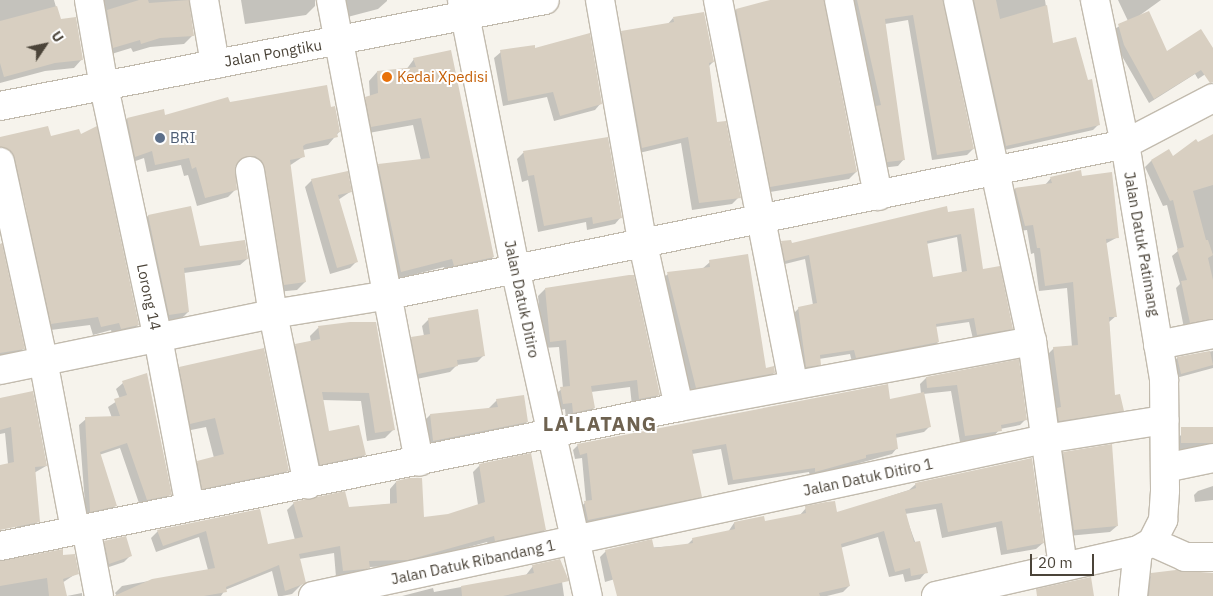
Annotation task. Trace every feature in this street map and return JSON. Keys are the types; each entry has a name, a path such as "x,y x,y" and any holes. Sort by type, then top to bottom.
{"street":[{"name":"Lorong 14","path":"89,0 104,87 158,338 190,507"},
{"path":"204,0 215,64"},
{"path":"331,0 389,295 419,462"},
{"name":"Jalan Pongtiku","path":"0,106 339,42 464,8 545,0"},
{"path":"600,0 642,240 679,407"},
{"path":"718,0 793,384"},
{"path":"839,0 878,196"},
{"path":"958,0 1032,342 1063,566"},
{"name":"Jalan Datuk Patimang","path":"1095,0 1125,144 1164,379 1165,479 1163,520 1145,546"},
{"name":"Jalan Datuk Ditiro","path":"464,8 515,268 574,541 588,596"},
{"path":"0,370 273,314 389,295 642,240 878,196 1125,144 1213,98"},
{"path":"0,162 80,529 99,596"},
{"path":"250,171 273,314 308,484"},
{"path":"1158,346 1213,334"},
{"path":"0,546 552,435 793,384 1032,342"},
{"name":"Jalan Datuk Ditiro 1","path":"574,541 1045,439 1164,420"},
{"path":"1165,479 1213,458"},
{"name":"Jalan Datuk Ribandang 1","path":"313,596 574,541"},
{"path":"1133,596 1145,546"},
{"path":"936,596 1145,546 1185,557 1213,557"}],"building":[{"path":"139,0 148,0 149,3 189,0 194,36 160,38 141,44 140,40 113,48 107,10"},
{"path":"770,0 824,0 857,172 770,187 736,9"},
{"path":"857,0 943,0 974,149 937,155 913,15 885,19 905,160 887,162 876,106 881,105"},
{"path":"974,0 996,0 1000,19 1047,5 1053,43 1076,37 1088,80 1092,79 1100,125 1006,146"},
{"path":"57,6 61,19 76,17 83,60 55,63 4,77 0,63 0,21"},
{"path":"1149,11 1167,51 1201,29 1213,48 1213,82 1210,83 1201,70 1154,99 1124,45 1118,24"},
{"path":"704,12 714,62 709,63 717,122 726,121 741,198 699,203 688,137 642,148 621,31 674,22 673,17"},
{"path":"590,33 602,104 560,116 553,92 508,101 500,50 535,45 535,48"},
{"path":"451,50 494,257 454,266 452,259 401,272 378,164 430,158 421,118 371,127 365,97 378,93 377,71 416,67 413,58"},
{"path":"327,85 331,107 335,106 340,132 337,133 338,137 306,144 303,146 305,157 290,160 306,282 284,285 262,161 255,156 241,159 235,166 237,190 205,198 196,167 192,169 189,158 155,165 152,151 135,157 127,118 164,109 165,115 228,97 230,102"},
{"path":"48,126 51,136 79,129 81,134 97,126 139,325 121,329 119,323 101,327 98,317 51,324 15,159 11,151 0,147 0,137"},
{"path":"1213,134 1213,185 1193,191 1206,240 1208,240 1213,255 1208,258 1213,280 1213,319 1190,323 1181,281 1187,280 1177,249 1184,247 1173,200 1170,201 1151,160 1169,149 1173,156 1196,139 1198,142"},
{"path":"608,137 622,218 593,224 592,217 544,226 534,175 528,176 523,151"},
{"path":"1081,170 1082,176 1112,172 1119,238 1106,239 1117,317 1109,317 1115,395 1120,394 1124,411 1059,421 1057,408 1061,407 1053,347 1078,345 1073,282 1045,286 1040,248 1037,248 1033,225 1025,226 1015,188 1052,183 1050,177"},
{"path":"348,171 352,192 338,195 358,262 337,268 311,179"},
{"path":"191,206 200,246 245,240 248,259 184,268 189,312 169,315 148,215"},
{"path":"947,206 948,212 974,208 983,269 1000,266 1013,329 977,335 974,318 936,324 939,342 856,358 854,350 820,355 821,365 806,367 798,307 817,303 809,255 785,261 781,241 791,240 792,243","holes":["961,234 967,271 933,277 927,241"]},
{"path":"2,243 25,349 0,353 0,244"},
{"path":"748,254 766,368 774,366 775,373 696,388 667,272 710,267 709,260"},
{"path":"634,275 660,395 639,399 637,380 591,386 595,408 573,413 572,403 563,404 560,387 570,386 566,340 550,342 545,288"},
{"path":"478,309 485,356 457,360 458,366 418,374 411,337 430,334 428,318"},
{"path":"350,322 376,322 395,430 375,433 369,393 322,392 329,431 359,425 366,455 320,465 295,344 320,339 318,326"},
{"path":"264,348 289,471 202,489 197,461 224,454 215,418 190,424 179,367"},
{"path":"1210,351 1213,365 1181,374 1177,357"},
{"path":"1019,359 1027,420 1001,425 1002,431 965,436 957,385 927,388 926,377"},
{"path":"147,373 172,495 147,500 127,443 100,452 117,506 90,512 85,417 120,416 114,399 127,395 122,381"},
{"path":"888,384 890,399 924,392 931,427 896,434 898,449 866,455 866,458 815,472 815,468 733,480 726,444 692,450 702,497 588,520 584,501 592,500 587,453 580,455 577,444"},
{"path":"33,391 47,466 35,467 40,522 0,530 0,465 14,462 11,427 0,430 0,398"},
{"path":"524,395 528,422 433,441 430,414 498,407 496,399"},
{"path":"1181,427 1213,427 1213,443 1181,443"},
{"path":"1112,444 1118,526 1074,530 1063,452"},
{"path":"531,453 546,530 495,541 494,536 408,560 369,561 370,568 365,569 343,571 340,546 299,554 306,583 285,591 279,565 226,587 227,592 204,596 114,596 152,579 215,568 206,531 163,546 157,530 260,509 268,544 303,537 293,502 345,491 349,507 397,503 396,481 409,478 422,478 424,517 448,514 485,502 479,464"},
{"path":"1032,458 1044,543 1007,550 1002,521 948,532 942,503 905,509 914,542 920,541 928,573 911,576 910,568 895,572 884,531 841,544 850,586 819,593 820,596 617,596 605,550 652,539 654,548 693,543 692,538 735,529 734,522 764,516 765,521 806,513 805,506 826,502 835,501 837,512 916,488 915,483"},
{"path":"126,536 132,556 109,564 104,541"},
{"path":"63,549 63,555 75,554 79,574 63,579 67,596 49,596 47,578 0,586 0,561"},
{"path":"560,559 569,581 503,596 462,596 461,586 534,573 532,565"},
{"path":"1176,570 1213,573 1213,596 1149,596 1151,573"},
{"path":"1091,577 1094,596 1037,596 1036,589"}],"place":[{"name":"Kedai Xpedisi","path":"387,77"},
{"name":"BRI","path":"160,138"}],"district":[{"name":"LA'LATANG","path":"600,423"}]}
